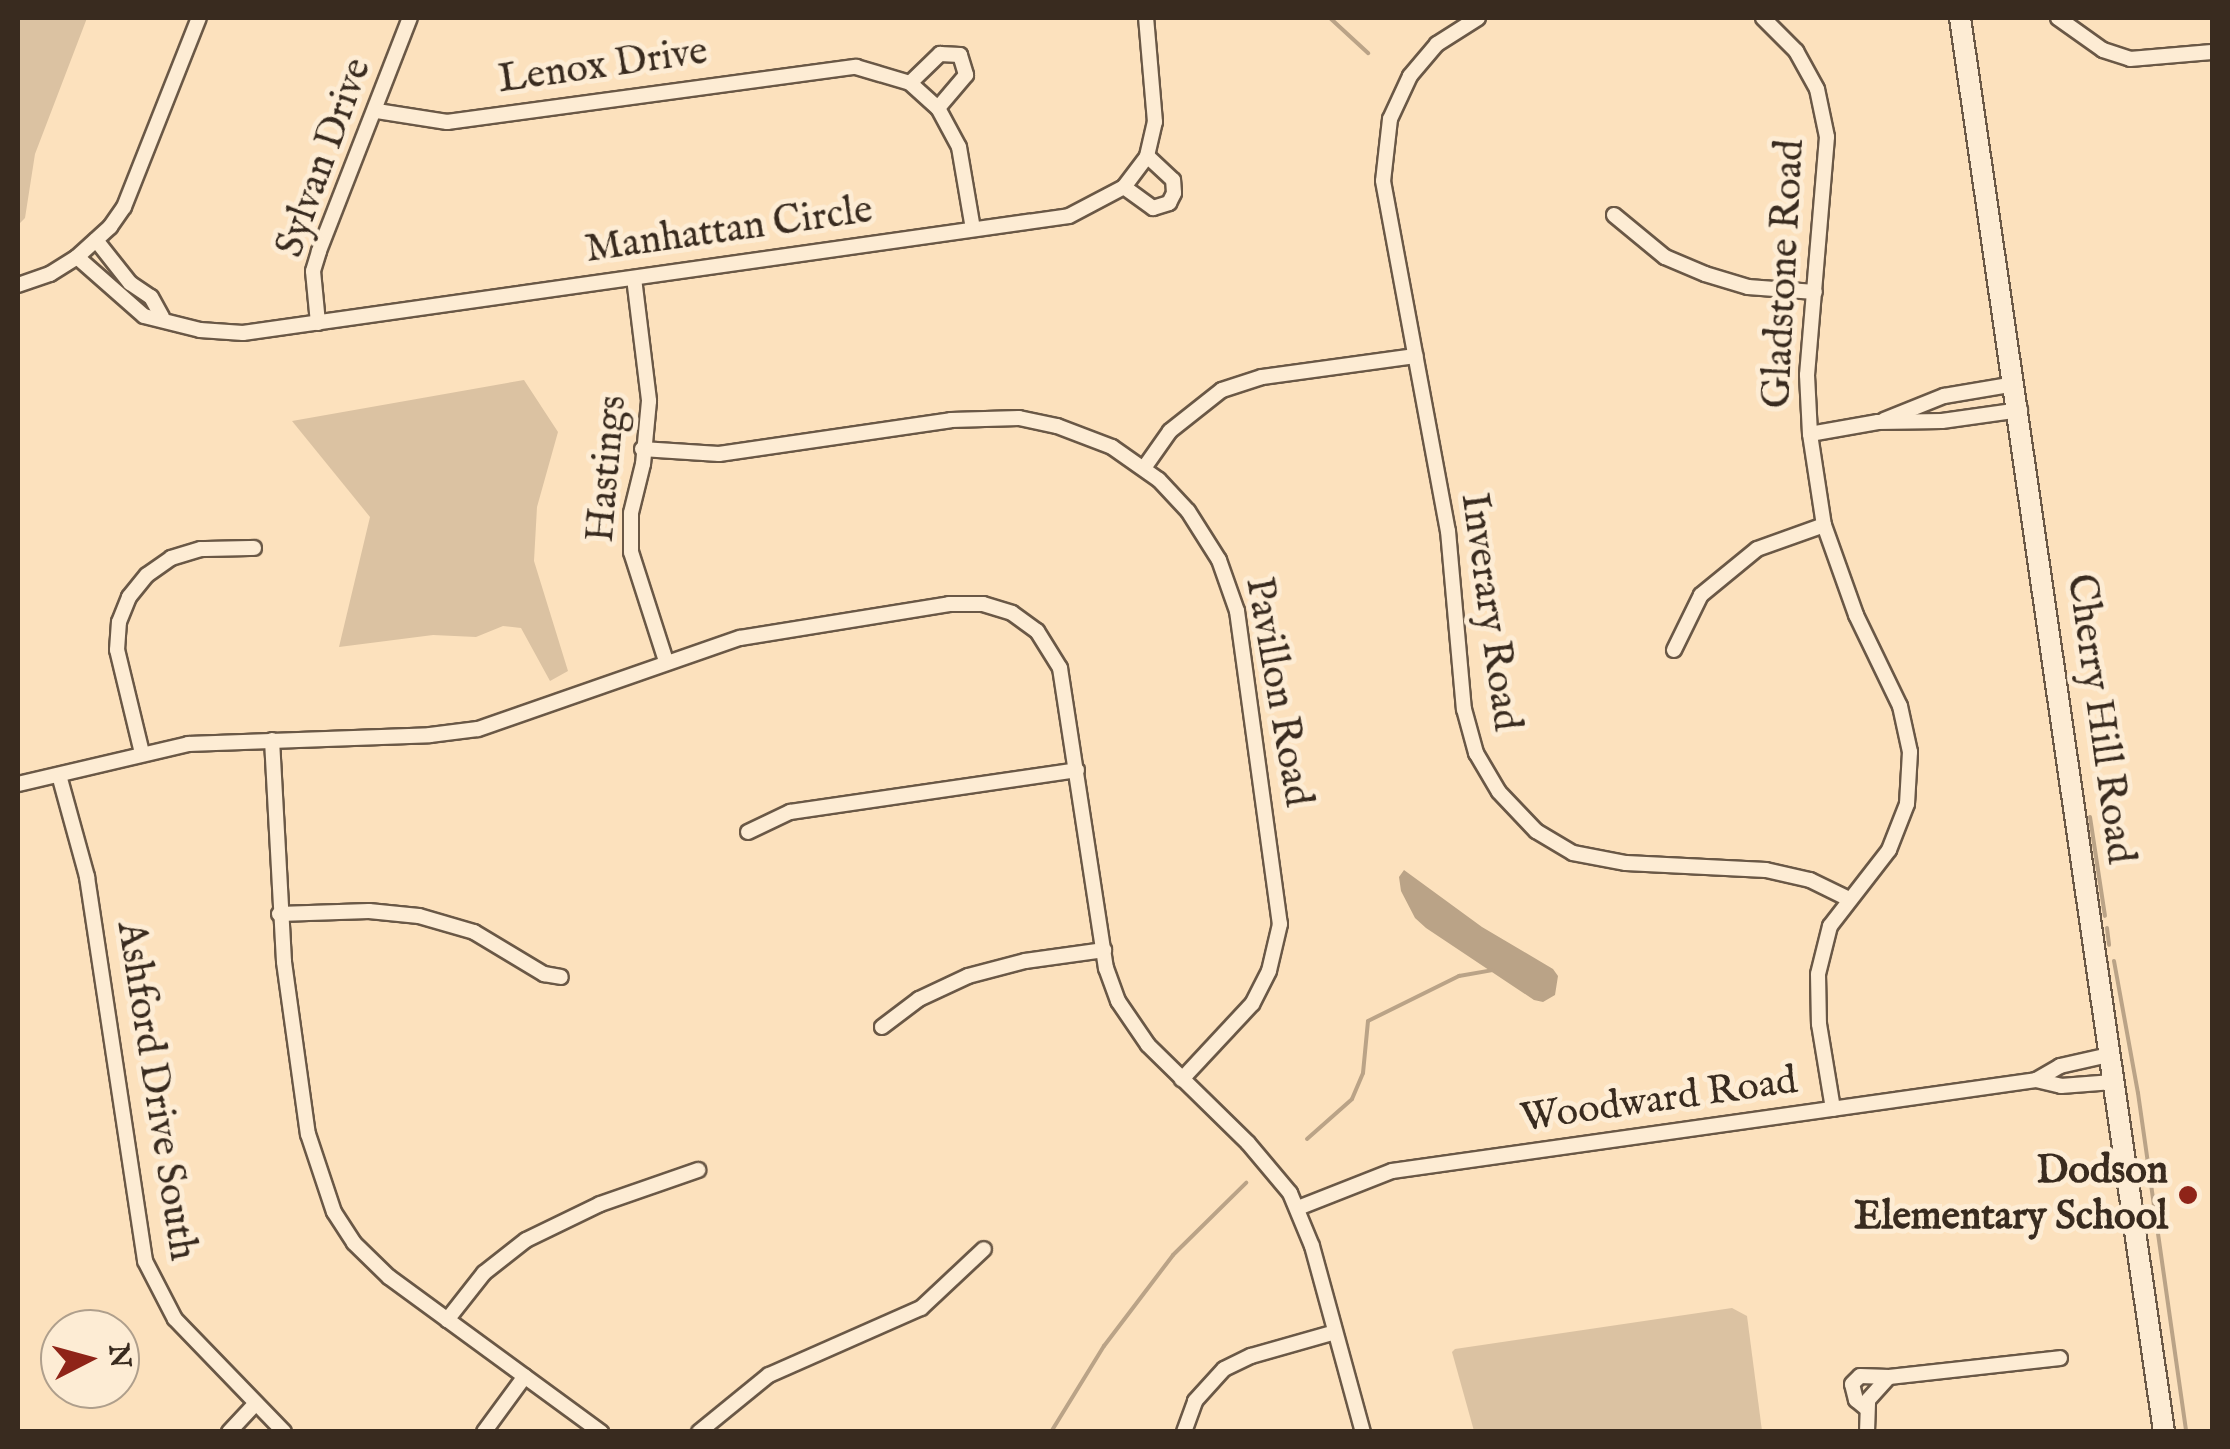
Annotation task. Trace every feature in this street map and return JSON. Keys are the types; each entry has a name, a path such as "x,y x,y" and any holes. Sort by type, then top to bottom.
{"main road":[{"name":"Cherry Hill Road","path":"1960,18 2020,410 2164,1432"}],"street":[{"path":"18,286 50,274 77,257 110,228 134,186 199,18"},
{"name":"Sylvan Drive","path":"318,323 313,272 319,251 377,111 410,18"},
{"name":"Manhattan Circle","path":"77,257 144,316 162,317 200,330 243,333 1069,216 1124,186 1146,156 1154,122 1146,18"},
{"name":"Inverary Road","path":"1478,18 1437,44 1410,76 1390,119 1383,182 1448,531 1464,708 1476,753 1499,792 1536,831 1573,853 1626,863 1766,870 1810,880 1849,899"},
{"name":"Gladstone Road","path":"1763,18 1796,51 1810,76 1828,137 1807,375 1810,434 1824,524 1856,614 1900,706 1910,752 1907,804 1889,850 1830,926 1818,974 1820,1024 1833,1110"},
{"path":"2058,18 2072,32 2130,60 2212,52"},
{"path":"910,83 940,54 960,55 966,76 938,108"},
{"name":"Lenox Drive","path":"377,111 447,122 856,67 910,83 938,108 959,147 973,229"},
{"path":"1124,186 1152,208 1170,203 1173,180 1146,156"},
{"path":"1614,215 1666,256 1705,274 1748,287 1815,292"},
{"path":"96,240 130,283 151,297 162,317"},
{"name":"Hastings","path":"634,278 648,380 631,513 630,552 666,661"},
{"path":"1144,468 1170,430 1222,390 1262,377 1416,356"},
{"path":"1878,422 1944,396 2015,384"},
{"path":"1810,434 1878,422 1942,421 2020,410"},
{"name":"Pavillon Road","path":"642,448 719,454 950,420 1002,417 1080,432 1144,468 1199,525 1232,594 1279,900 1276,948 1260,992 1240,1019 1182,1079"},
{"path":"1674,650 1701,596 1757,549 1824,524"},
{"path":"142,753 118,662 117,634 129,598 147,575 171,558 201,549 254,548"},
{"path":"18,784 188,744 430,735 478,728 740,638 948,604 994,606 1032,627 1060,668 1111,982 1126,1014 1182,1079 1270,1166 1298,1208 1363,1432"},
{"path":"272,740 279,914 308,1134 325,1193 345,1230 368,1260 602,1432"},
{"path":"748,832 790,812 1077,770"},
{"name":"Ashford Drive South","path":"59,775 87,877 146,1261 175,1319 284,1432"},
{"path":"279,914 369,911 418,916 474,932 544,974 561,977"},
{"path":"882,1027 918,999 968,976 1025,961 1104,950"},
{"name":"Woodward Road","path":"2036,1080 2060,1066 2110,1055"},
{"name":"Woodward Road","path":"1298,1208 1392,1171 2036,1080 2062,1086 2113,1082"},
{"path":"447,1320 484,1273 526,1240 588,1208 698,1170"},
{"path":"699,1432 769,1375 920,1308 984,1249"},
{"path":"1184,1432 1195,1401 1224,1369 1251,1356 1335,1332"},
{"path":"1866,1421 1872,1392 1889,1377 2060,1358"},
{"path":"484,1432 525,1376"},
{"path":"229,1432 255,1404"}],"shaded area":[{"path":"18,18 87,18 35,154 25,218 18,225"},
{"path":"524,380 558,432 537,507 534,561 568,671 550,681 521,628 503,626 476,637 433,635 339,647 370,517 292,421"},
{"path":"1404,870 1482,927 1553,969 1558,976 1555,995 1543,1002 1534,1000 1426,928 1415,918 1401,891 1399,877"},
{"path":"1732,1308 1747,1316 1762,1431 1474,1431 1452,1352 1455,1349"}],"waterway":[{"path":"1330,18 1368,53"},
{"path":"2090,817 2105,916"},
{"path":"2107,928 2109,945"},
{"path":"2114,961 2138,1093 2186,1432"},
{"path":"1307,1139 1352,1099 1363,1073 1368,1021 1459,976 1492,970"},
{"path":"1051,1432 1104,1346 1173,1255 1246,1183"}],"place":[{"name":"Dodson Elementary School","path":"2188,1195"}]}
